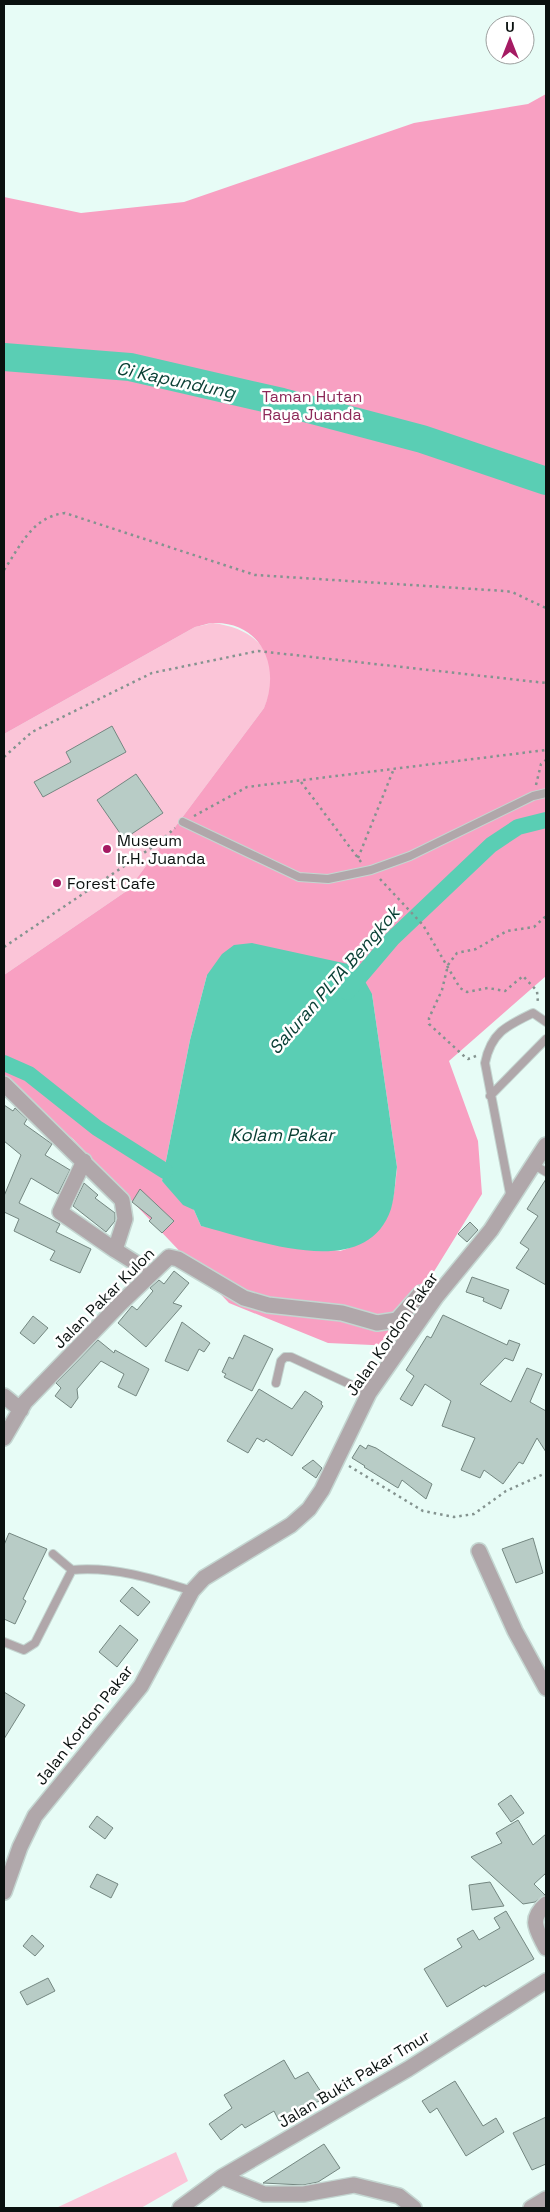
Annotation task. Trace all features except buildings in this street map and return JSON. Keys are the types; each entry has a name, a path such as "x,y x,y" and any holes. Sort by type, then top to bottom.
{"street":[{"path":"4,1084 122,1200 125,1219 115,1250"},
{"name":"Jalan Kordon Pakar","path":"4,1892 20,1847 35,1816 141,1686 192,1591 204,1578 292,1525 309,1509 322,1490 369,1393 436,1297 491,1230 511,1199 540,1169 546,1145"},
{"path":"84,1161 60,1212 139,1265"},
{"name":"Jalan Pakar Kulon","path":"23,1406 120,1303 169,1257 178,1259 244,1298 268,1305 342,1313 377,1323 397,1320 421,1292 436,1297"},
{"path":"4,1396 23,1406 4,1438"},
{"path":"479,1551 515,1630 546,1688"},
{"path":"546,1904 535,1917 535,1924 546,1948"},
{"name":"Jalan Bukit Pakar Tmur","path":"180,2208 222,2177 408,2069 546,1981"},
{"path":"222,2177 264,2194 304,2194 354,2184 399,2196 414,2208"},
{"path":"531,2208 546,2199"}],"lane":[{"path":"183,822 299,877 328,879 371,870 410,856 533,796 546,793"},
{"path":"511,1199 484,1063 488,1048 505,1026 533,1014 546,1022"},
{"path":"490,1096 546,1039"},
{"path":"276,1383 281,1361 285,1357 291,1357 369,1393"},
{"path":"53,1554 72,1570 88,1569 132,1575 192,1591"},
{"path":"4,1642 24,1650 35,1643 72,1570"}],"path":[{"path":"4,570 37,523 54,515 66,513 255,575 505,591 512,592 546,608"},
{"path":"4,757 32,732 152,673 258,651 546,683"},
{"path":"4,947 157,844 183,822 247,787 393,771 546,750"},
{"path":"533,796 541,764 546,760"},
{"path":"301,781 358,858 393,771"},
{"path":"403,902 423,925 460,988 467,992 488,988 498,992 505,991 519,978 526,978 537,991 539,1001 533,1014"},
{"path":"488,1048 468,1059 429,1024 429,1018 442,990 448,965 457,953 476,949 507,931 534,926 546,916"},
{"path":"337,1459 423,1511 454,1517 474,1514 506,1491 546,1474"}],"shaded area":[{"path":"213,623 230,626 244,632 256,640 264,650 270,662 272,676 270,691 264,708 128,890 4,975 4,734 195,627"},
{"path":"176,2152 188,2181 141,2208 56,2208"}],"green space":[{"name":"Taman Hutan Raya Juanda","path":"546,94 546,976 449,1061 478,1141 482,1194 430,1278 394,1346 328,1343 229,1303 73,1139 11,1089 4,1087 4,975 128,890 264,708 269,693 270,678 268,663 263,650 255,639 244,630 231,625 209,623 195,627 4,734 4,197 81,213 184,202 414,123 528,104","holes":["207,975 372,994 397,1167 393,1198 385,1221 369,1238 340,1251 201,1226 194,1210 162,1181 190,1040"]}],"water":[{"name":"Kolam Pakar","path":"252,943 348,964 361,974 372,994 397,1167 391,1209 378,1232 358,1245 334,1251 306,1250 278,1246 201,1226 194,1210 183,1205 162,1181 190,1040 207,975 222,954 234,945"}],"waterway":[{"name":"Ci Kapundung","path":"4,357 130,367 282,402 422,439 546,481"},
{"name":"Saluran PLTA Bengkok","path":"347,992 392,939 491,845 518,827 546,820"},
{"path":"4,1063 29,1074 97,1128 165,1171"}],"place":[{"name":"Museum Ir.H. Juanda","path":"107,849"},
{"name":"Forest Cafe","path":"57,883"}]}
